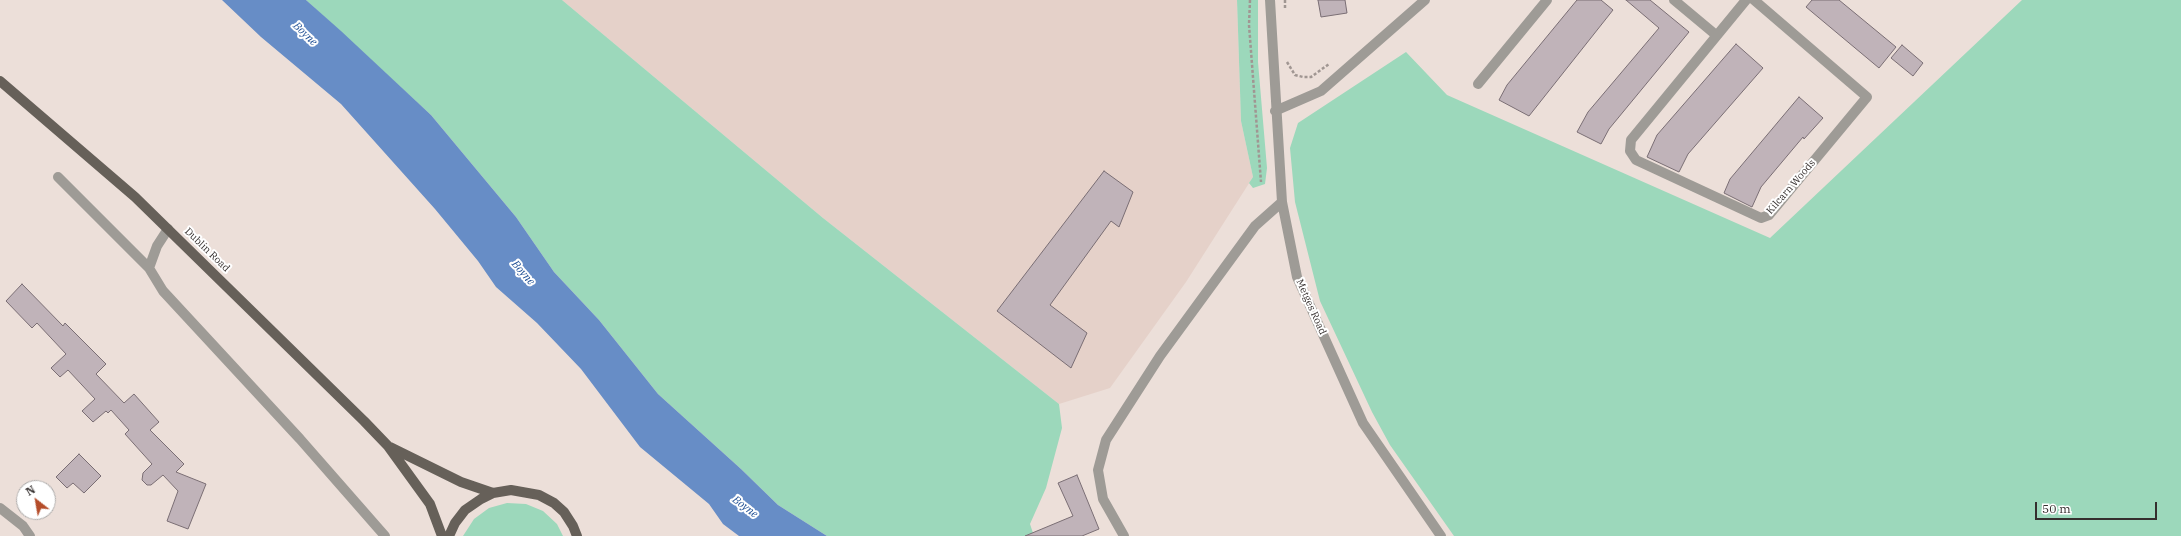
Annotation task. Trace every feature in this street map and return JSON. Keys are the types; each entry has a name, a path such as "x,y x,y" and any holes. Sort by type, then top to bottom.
{"main road":[{"name":"Dublin Road","path":"0,82 135,197 388,446"},
{"path":"388,446 462,482 493,493"},
{"path":"388,446 430,504 442,536"},
{"path":"449,536 455,523 465,510 481,498 493,493 511,490 539,495 554,503 564,512 573,526 577,536"}],"street":[{"name":"Metges Road","path":"1270,0 1275,111 1282,202 1297,277 1363,423 1441,536"},
{"path":"1275,111 1321,91 1425,0"},
{"path":"1478,84 1547,0"},
{"path":"1674,0 1716,35"},
{"name":"Kilcarn Woods","path":"1746,0 1631,140 1630,151 1636,160 1761,218 1769,215 1867,96 1754,0"},
{"path":"58,177 149,268 163,291 300,439 385,536"},
{"path":"1124,536 1103,499 1098,470 1106,440 1160,356 1251,232 1282,202"},
{"path":"149,268 157,246 168,229"},
{"path":"0,508 23,526 30,536"}],"path":[{"path":"1250,0 1250,40 1261,182"},
{"path":"1285,0 1285,15"},
{"path":"1287,60 1296,75 1303,77 1311,77 1335,61"}],"shaded area":[{"path":"562,0 1237,0 1241,121 1253,177 1186,282 1110,388 1059,404 823,218"}],"green space":[{"path":"306,0 562,0 823,218 1059,404 1062,428 1046,488 1030,524 1034,536 827,536 778,505 741,469 658,394 599,320 554,272 516,217 431,115"},
{"path":"1237,0 1258,0 1258,62 1267,168 1265,184 1253,188 1249,183 1253,177 1241,121"},
{"path":"2022,0 2181,0 2181,536 1454,536 1390,445 1372,412 1320,301 1295,202 1290,148 1298,123 1406,52 1447,95 1770,238"},
{"path":"507,503 526,504 543,511 557,524 563,536 463,536 474,519 489,508"}],"water":[{"name":"Boyne","path":"222,0 306,0 341,31 431,115 516,217 554,272 599,320 658,394 741,469 778,505 827,536 739,536 723,524 709,504 640,447 581,369 537,323 496,287 478,261 435,209 341,104 261,37"}],"building":[{"path":"1318,0 1345,0 1347,13 1321,17"},
{"path":"1577,0 1601,0 1613,10 1529,116 1499,100 1507,85"},
{"path":"1626,0 1650,0 1689,32 1609,129 1601,144 1577,132 1588,112 1659,28"},
{"path":"1812,0 1839,0 1896,47 1879,68 1806,7"},
{"path":"1736,44 1763,68 1688,154 1679,172 1647,157 1657,135"},
{"path":"1902,45 1923,63 1913,76 1891,58"},
{"path":"1799,97 1823,118 1804,139 1803,137 1761,187 1752,207 1724,193 1730,179"},
{"path":"1104,171 1133,192 1119,227 1111,221 1050,305 1087,333 1071,368 997,311"},
{"path":"22,284 63,326 65,323 106,364 96,374 124,403 134,394 159,422 150,430 184,464 176,472 206,484 188,529 167,521 178,491 163,475 151,485 147,485 142,480 143,473 152,464 125,434 129,430 111,410 108,413 106,411 93,422 82,411 95,399 68,370 60,377 51,368 66,354 37,323 32,328 6,301"},
{"path":"79,454 101,476 84,493 73,483 67,488 56,477"},
{"path":"1077,475 1099,529 1082,536 1025,536 1073,516 1058,483"}]}
